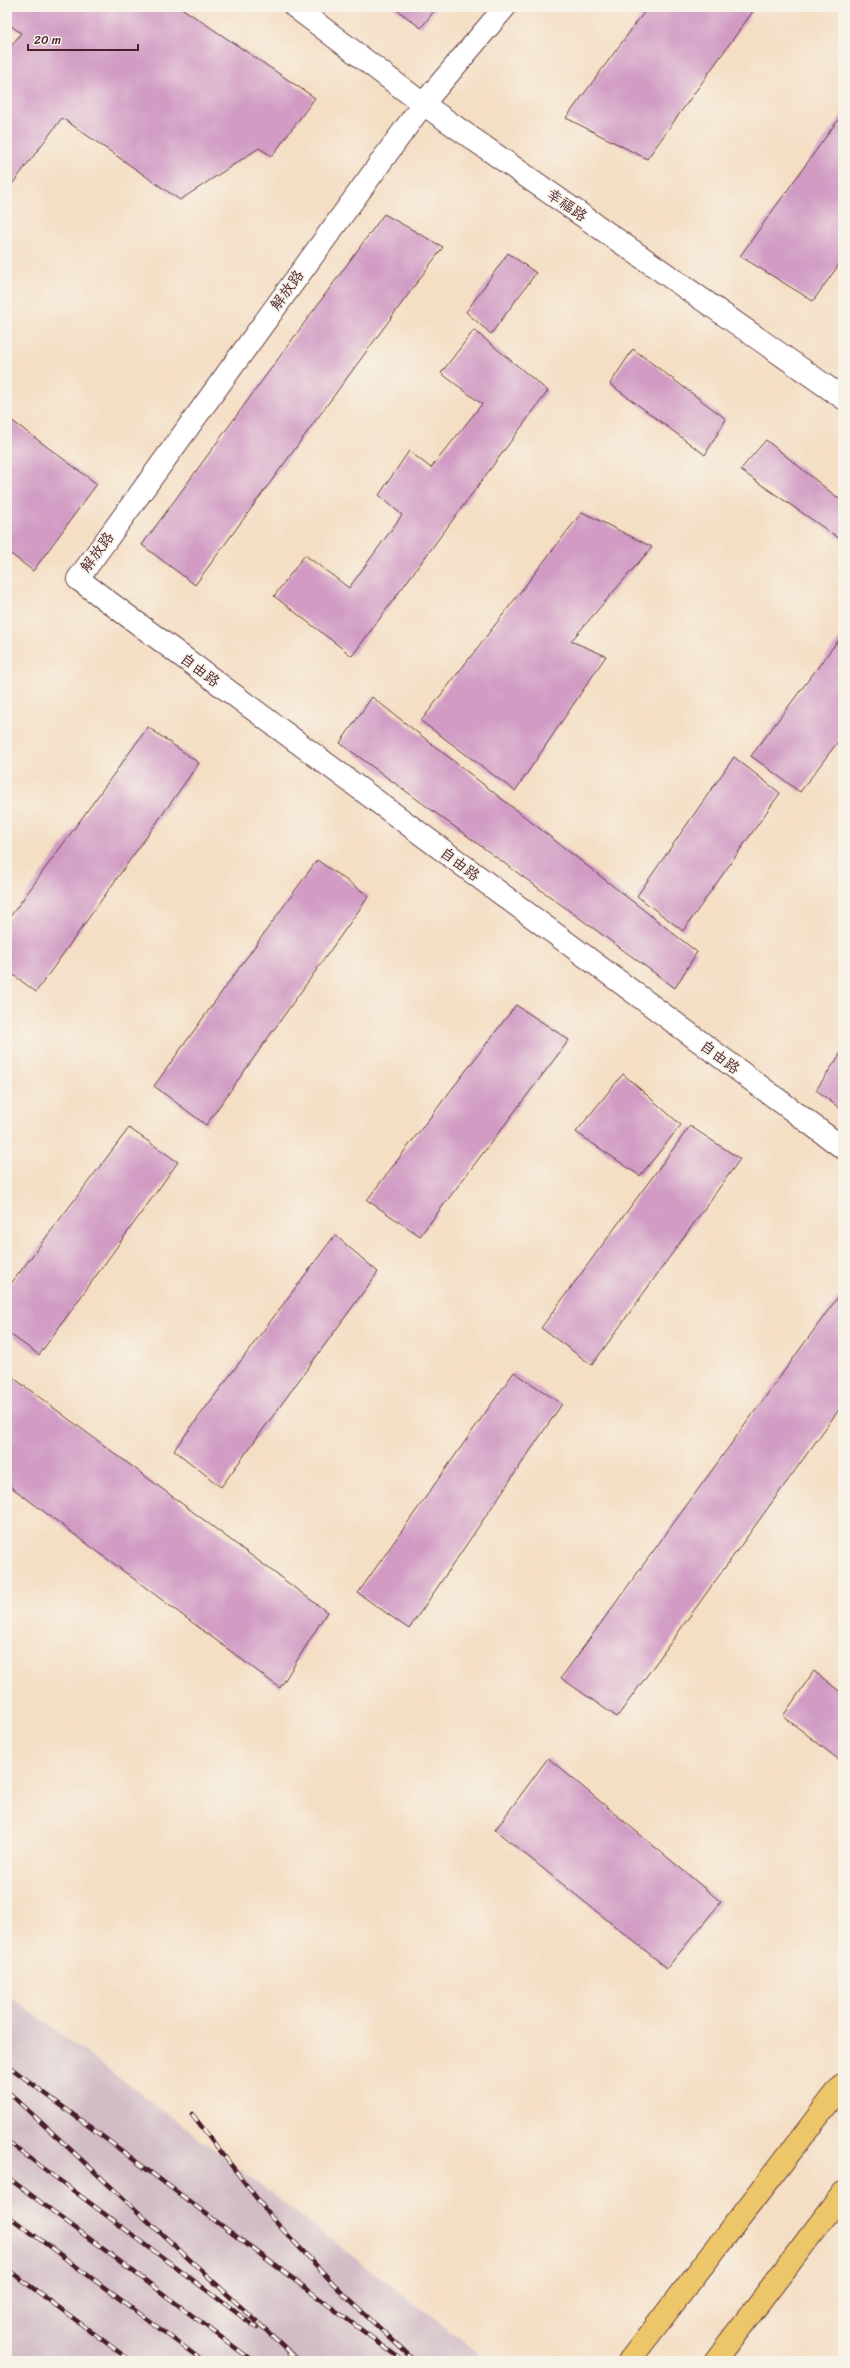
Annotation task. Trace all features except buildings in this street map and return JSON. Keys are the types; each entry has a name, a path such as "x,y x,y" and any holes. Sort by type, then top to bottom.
{"main road":[{"path":"629,2361 843,2084"},
{"path":"714,2361 843,2193"}],"street":[{"name":"幸福路","path":"295,7 423,104 843,398"},
{"name":"解放路","path":"78,579 423,104 505,7"},
{"name":"自由路","path":"78,579 843,1148"}],"shaded area":[{"path":"7,1994 156,2105 489,2361 7,2361"}],"railway":[{"path":"7,2065 403,2361"},
{"path":"7,2091 293,2355"},
{"path":"192,2114 271,2217 344,2295 415,2361"},
{"path":"7,2141 257,2328"},
{"path":"7,2177 253,2361"},
{"path":"7,2215 203,2361"},
{"path":"7,2269 131,2361"},
{"path":"289,2352 300,2361"}]}
